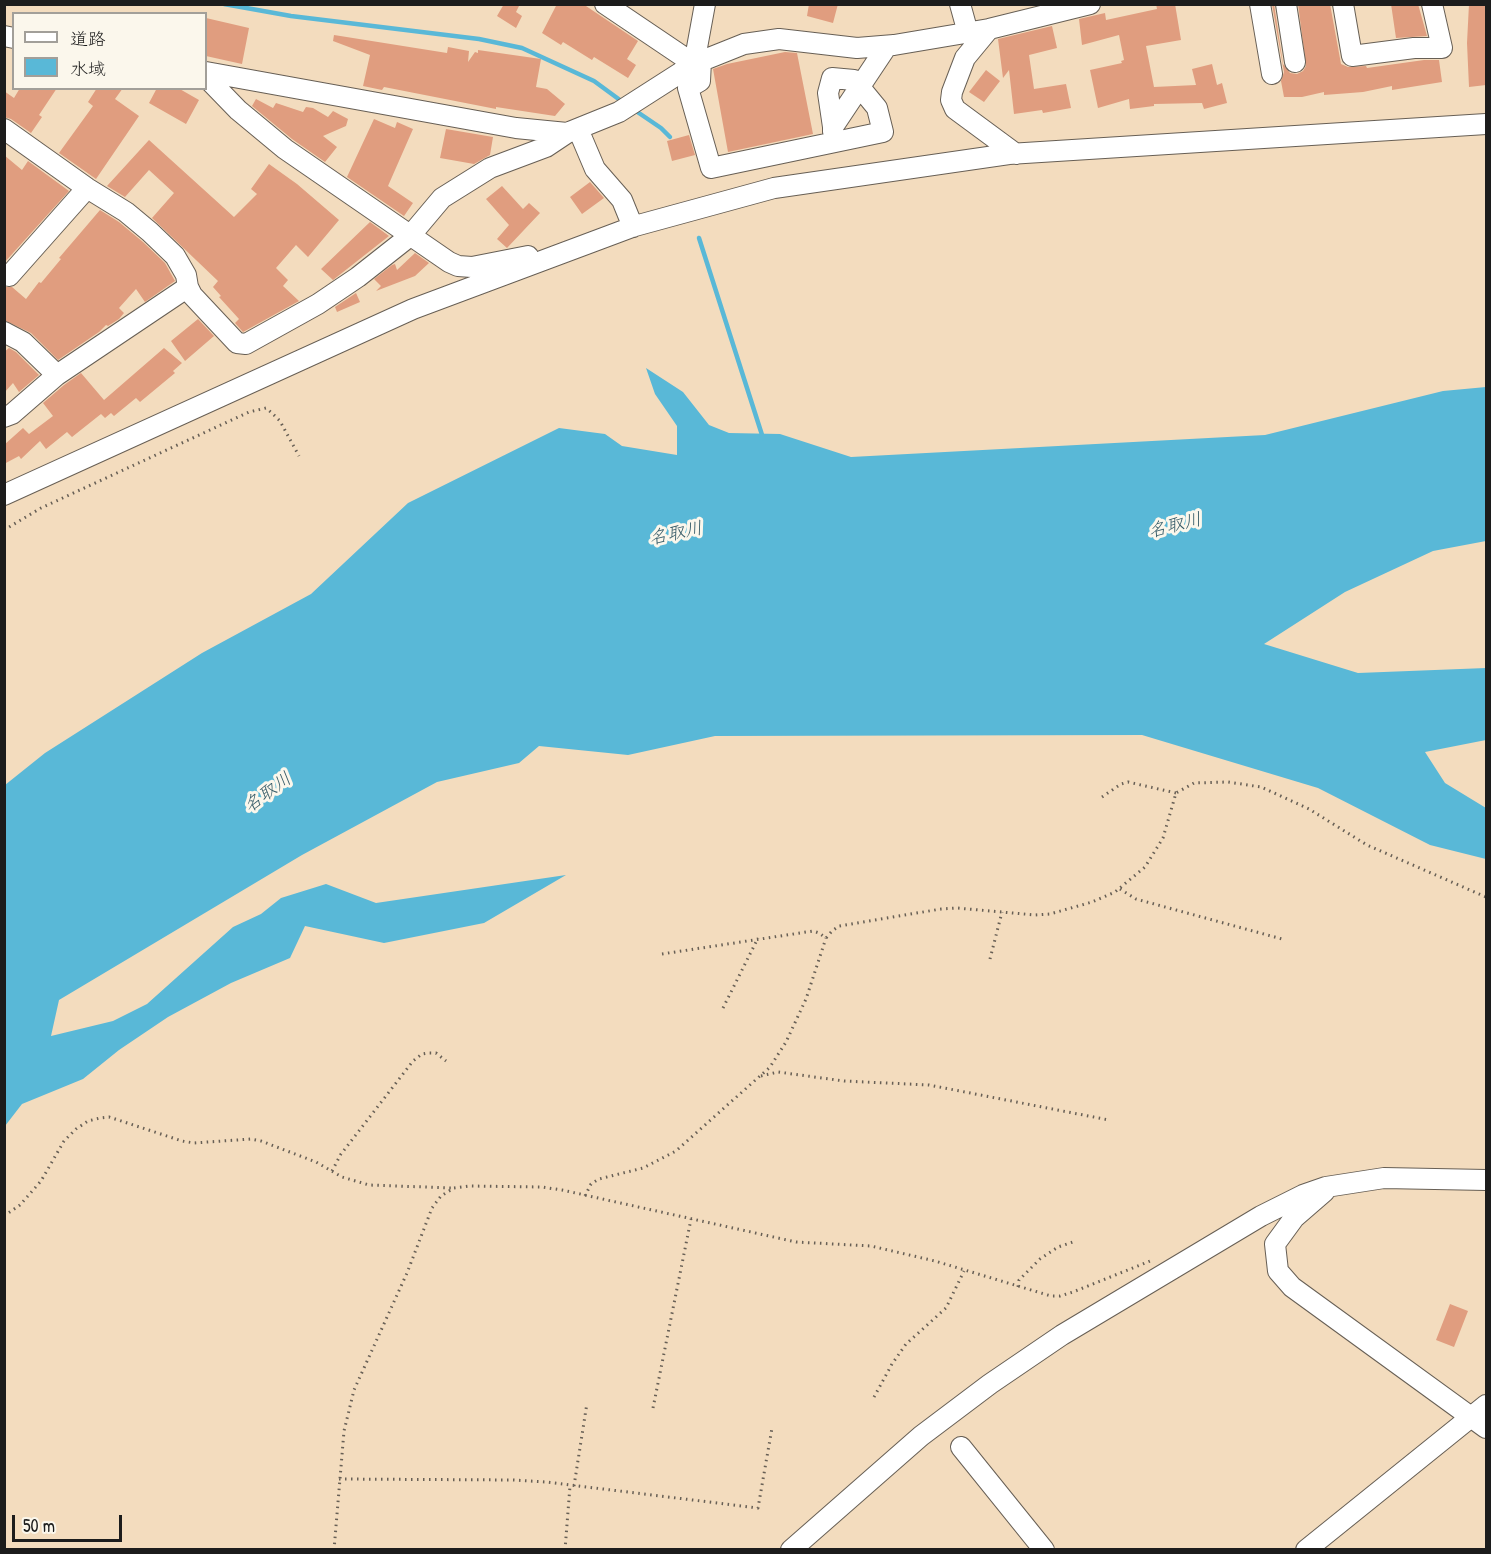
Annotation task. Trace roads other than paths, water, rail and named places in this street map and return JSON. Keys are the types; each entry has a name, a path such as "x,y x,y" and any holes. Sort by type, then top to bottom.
{"street":[{"path":"605,4 698,62"},
{"path":"705,4 698,62 700,81 688,88 711,168 833,134 883,132 877,108 854,80 832,78 828,93 833,134"},
{"path":"960,4 968,33"},
{"path":"4,129 87,188 126,212 175,256 186,275 192,295 237,343 246,344 318,304 358,277 410,236 442,198 490,168 546,147 572,131 619,112 698,62 744,44 779,39 856,48 887,46 989,29 1090,4"},
{"path":"1260,4 1272,74"},
{"path":"1286,4 1295,62"},
{"path":"1343,4 1352,56 1414,48 1442,48 1432,4"},
{"path":"989,29 965,58 951,100 955,109 1016,154"},
{"path":"833,134 887,46"},
{"path":"207,75 516,128 572,131"},
{"path":"207,76 238,110 285,149 410,236 458,266 472,267 528,256 547,259"},
{"path":"4,495 413,309 633,227 774,188 1016,154 1486,124"},
{"path":"572,131 595,169 622,200 633,227"},
{"path":"9,276 87,188"},
{"path":"4,417 12,414 57,375 188,287"},
{"path":"4,332 11,338 24,342 57,375"},
{"path":"791,1550 921,1436 990,1384 1053,1341 1261,1216 1304,1194 1326,1187 1384,1178 1486,1180"},
{"path":"1306,1550 1482,1417 1292,1287 1278,1271 1275,1244 1294,1218 1323,1195 1326,1187"},
{"path":"961,1447 1044,1550"}],"water":[{"name":"名取川","path":"646,368 683,392 709,425 729,433 780,434 851,457 1265,435 1443,391 1486,387 1486,541 1433,551 1345,592 1264,644 1358,673 1486,668 1486,740 1425,752 1445,783 1486,808 1486,859 1430,845 1318,788 1142,735 715,736 628,755 539,746 519,763 437,782 302,855 59,1000 51,1036 113,1021 147,1004 233,927 261,914 281,898 326,884 376,903 566,875 484,923 384,943 305,926 290,958 231,983 168,1017 119,1050 83,1079 22,1104 5,1126 5,785 45,753 202,653 311,594 408,503 559,428 605,434 622,446 677,455 677,426 655,394"}],"waterway":[{"path":"224,4 291,16 479,39 522,48 594,81 624,103"},
{"path":"633,109 670,137"},
{"path":"699,238 763,438"}]}
